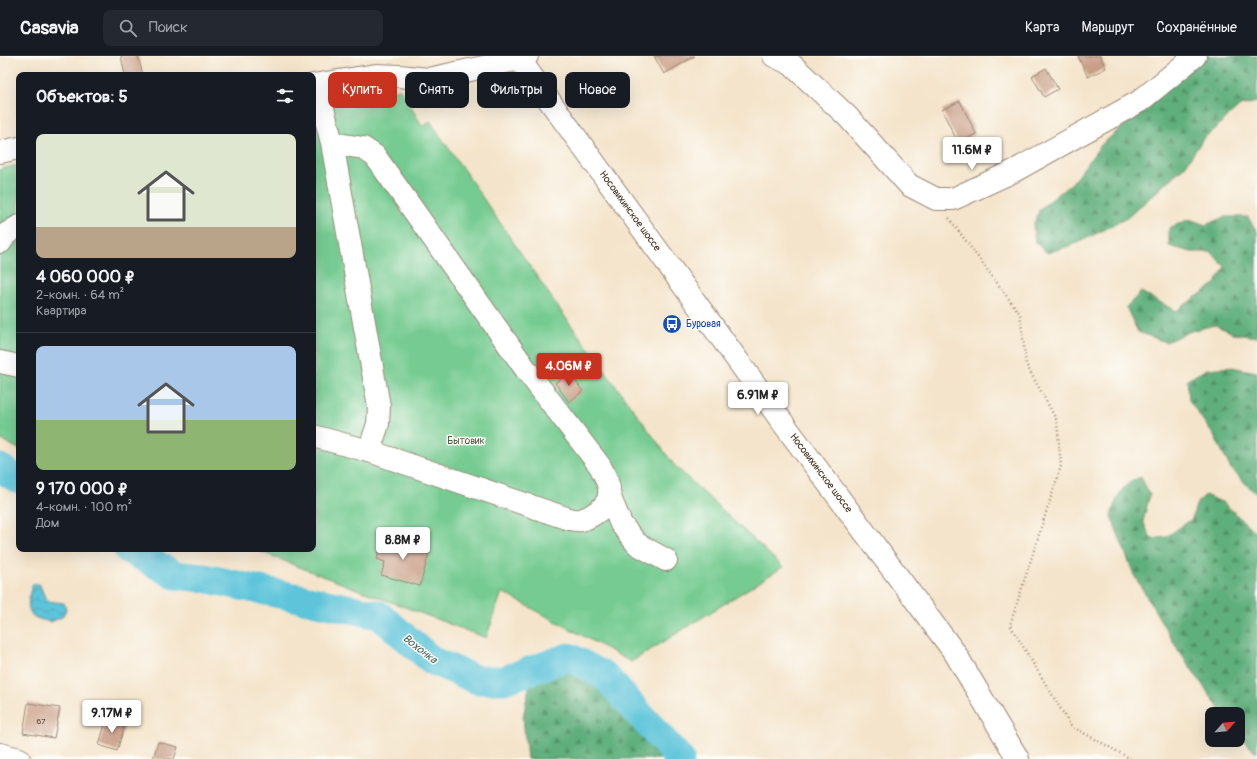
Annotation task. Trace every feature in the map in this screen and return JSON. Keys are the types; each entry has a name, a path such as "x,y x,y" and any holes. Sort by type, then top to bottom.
{"street":[{"path":"774,56 790,64 847,116 909,185 936,199 953,199 1014,171 1140,101 1195,56"},
{"path":"316,85 376,75 430,79 521,57"},
{"name":"Носовихинское шоссе","path":"521,57 783,423 955,653 1018,759"},
{"path":"316,88 332,142 379,406 378,424 369,451"},
{"path":"332,142 363,148 375,156 528,371 600,466 608,482 610,495 620,524 637,544 666,560"},
{"path":"0,152 16,149"},
{"path":"1,242 6,234 16,228"},
{"path":"0,362 16,365"},
{"path":"316,437 369,451 566,518 580,521 592,515 605,505 610,495"},
{"path":"0,754 19,759"}],"path":[{"path":"936,199 1020,314 1026,364 1058,421 1061,466 1010,625 1071,726 1132,759"}],"green space":[{"path":"1207,56 1257,56 1257,102 1240,106 1203,139 1185,166 1127,218 1078,243 1047,253 1035,242 1033,225 1040,209 1072,183 1101,145"},
{"name":"Бытовик","path":"400,89 405,97 405,108 412,108 423,127 430,121 560,310 675,466 783,567 631,662 502,592 486,638 262,552 316,552 316,104 328,102 328,108 397,108 397,90"},
{"path":"16,166 16,447 0,439 0,169"},
{"path":"1224,217 1248,217 1257,232 1257,337 1235,334 1215,325 1191,331 1166,342 1138,332 1126,307 1141,292 1176,311 1215,284 1225,267 1211,252 1191,252 1169,246 1169,228 1189,219 1206,225"},
{"path":"1231,367 1257,372 1257,495 1231,469 1216,439 1189,400 1187,380 1207,369"},
{"path":"1141,477 1150,495 1143,521 1151,539 1166,537 1192,519 1196,505 1205,495 1224,503 1257,534 1257,753 1245,742 1245,707 1218,707 1178,650 1134,575 1111,516 1120,492 1134,480"},
{"path":"571,670 602,689 665,759 527,759 523,717 529,687 546,676"}],"water":[{"path":"34,583 40,585 45,598 48,600 64,603 66,609 62,617 51,622 33,616 28,604 29,595"}],"building":[{"path":"121,56 138,56 142,72 124,72"},
{"path":"654,56 695,56 664,74"},
{"path":"1078,56 1100,56 1106,68 1088,77"},
{"path":"1046,68 1058,89 1044,97 1032,76"},
{"path":"960,101 976,134 958,143 942,110"},
{"path":"569,373 583,391 569,402 555,383"},
{"path":"383,536 430,549 420,586 381,575 385,562 377,559"},
{"path":"28,703 60,708 54,738 23,733"},
{"path":"107,718 125,724 117,751 99,745"},
{"path":"158,742 178,747 174,759 153,759"}],"waterway":[{"name":"Вохонка","path":"0,468 16,478"},
{"name":"Вохонка","path":"133,552 175,575 204,578 379,615 433,661 477,680 504,680 569,657 605,676 680,759"}],"place":[{"name":"Буровая","path":"672,324"}]}
